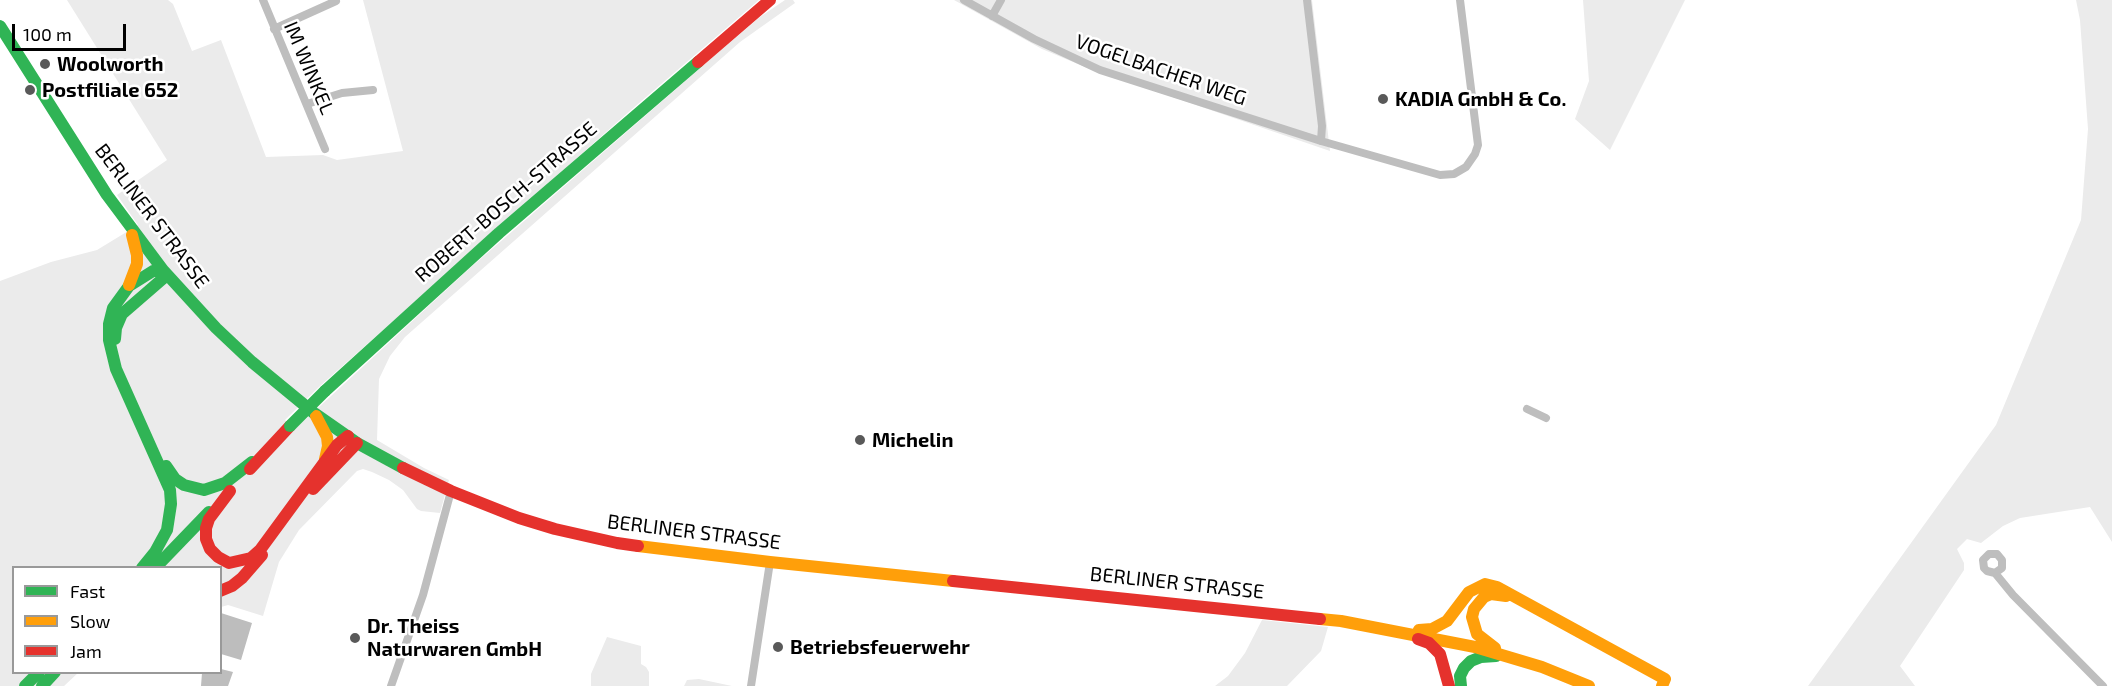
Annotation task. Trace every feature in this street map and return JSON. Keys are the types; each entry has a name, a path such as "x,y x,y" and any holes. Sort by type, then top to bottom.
{"street":[{"name":"IM WINKEL","path":"263,0 325,149"},
{"name":"ROBERT-BOSCH-STRASSE","path":"156,566 325,391 499,233 770,0"},
{"name":"VOGELBACHER WEG","path":"964,0 1034,39 1086,64 1322,141 1440,175 1454,174 1466,167 1478,145 1460,0"},
{"path":"992,16 1001,0"},
{"path":"1306,0 1322,141"},
{"path":"274,29 336,1"},
{"name":"BERLINER STRASSE","path":"0,26 92,173 129,225 165,272 234,346 314,413 353,439 415,474 451,491 519,518 617,543 770,562 1341,621 1453,641 1521,660 1589,686"},
{"path":"306,104 342,93 373,90"},
{"path":"129,225 137,255 137,264 129,286 113,308 109,324 109,340 116,369 164,468 184,485 204,490 225,483 252,462"},
{"path":"129,286 153,271 165,272"},
{"path":"143,566 162,540 170,517 170,490 164,468 121,365 115,339 116,328 122,314 165,272"},
{"path":"1527,409 1546,418"},
{"path":"314,413 327,437 325,461"},
{"path":"230,490 209,519 206,538 210,549 218,557 229,562 240,562 251,558 260,550 337,445 353,439"},
{"path":"222,590 232,586 255,564 353,439"},
{"name":"ROBERT-BOSCH-STRASSE","path":"143,566 274,442"},
{"path":"392,686 423,595 451,491"},
{"path":"751,686 770,562"},
{"path":"1995,573 2013,596 2103,686"},
{"path":"1398,630 1418,630 1438,626 1454,614 1469,592 1485,584 1497,587 1665,679 1662,686"},
{"path":"1517,598 1491,594 1484,597 1474,609 1472,617 1477,634 1484,641 1521,660"},
{"path":"1398,630 1436,648 1444,664 1449,686"},
{"path":"1461,686 1460,676 1471,661 1481,657 1497,656 1521,660"},
{"path":"25,686 37,674"},
{"path":"43,685 54,674"}],"shaded area":[{"path":"67,0 168,0 173,4 192,51 221,40 266,157 323,155 337,160 403,151 363,0 759,0 631,110 320,386 285,420 294,430 470,268 720,51 760,17 785,0 793,0 795,3 740,42 405,337 390,356 379,379 377,440 449,480 440,513 417,509 403,490 389,480 363,469 357,471 299,530 279,562 263,616 228,605 222,607 222,566 12,566 12,674 77,674 64,686 0,686 0,281 51,262 97,250 138,225 117,195 167,160"},
{"path":"954,0 1312,0 1330,151 1085,67 1042,49"},
{"path":"1583,0 1685,0 1610,150 1575,119 1589,81"},
{"path":"2076,0 2112,0 2112,542 2090,507 2020,518 2003,526 1981,543 1967,539 1957,549 1964,563 1964,570 1900,666 1915,686 1808,686 1996,425 2081,220 2088,129 2080,20"},
{"path":"222,613 252,623 241,660 222,654"},
{"path":"1262,620 1328,627 1321,651 1287,686 1215,686 1228,676 1245,653"},
{"path":"607,637 641,646 641,664 649,672 649,686 591,686 591,674"},
{"path":"222,669 233,672 228,686 201,686 202,674 222,674"},
{"path":"699,679 732,686 684,686 687,680"}],"traffic: fast":[{"path":"0,26 107,195 163,270 216,328 252,362 314,413 357,443 403,468"},
{"path":"325,391 499,233 698,62"},
{"path":"144,566 155,552 167,530 171,504 170,490 116,369 109,340 109,324 113,308 129,286 153,271 163,270"},
{"path":"115,339 116,328 122,314 167,275"},
{"path":"290,426 325,391"},
{"path":"166,466 175,479 184,485 204,490 225,483 252,462"},
{"path":"157,566 209,512"},
{"path":"1461,686 1460,676 1471,661 1481,657 1496,656"},
{"path":"25,686 37,674"},
{"path":"42,686 53,674"}],"traffic: slow":[{"path":"129,285 137,264 132,235"},
{"path":"316,416 327,437 328,446 325,459"},
{"path":"638,546 953,581"},
{"path":"1419,630 1432,629 1447,621 1469,592 1485,584 1497,587 1665,679 1662,686"},
{"path":"1495,648 1477,634 1472,617 1474,609 1484,597 1491,594 1506,596"},
{"path":"1320,619 1475,647 1542,667 1589,686"}],"traffic: jam":[{"path":"698,62 770,0"},
{"path":"250,469 290,426"},
{"path":"230,491 209,519 206,528 206,539 210,549 229,563 251,558 260,550 337,445 348,436"},
{"path":"313,489 357,443"},
{"path":"403,468 451,491 519,518 555,529 638,546"},
{"path":"222,590 242,578 262,555"},
{"path":"953,581 1320,619"},
{"path":"1418,639 1429,643 1440,654 1449,686"}],"place":[{"name":"Woolworth","path":"45,64"},
{"name":"Postfiliale 652","path":"30,90"},
{"name":"KADIA GmbH & Co.","path":"1383,99"},
{"name":"Michelin","path":"860,440"},
{"name":"Dr. Theiss Naturwaren GmbH","path":"355,638"},
{"name":"Betriebsfeuerwehr","path":"778,647"}]}
